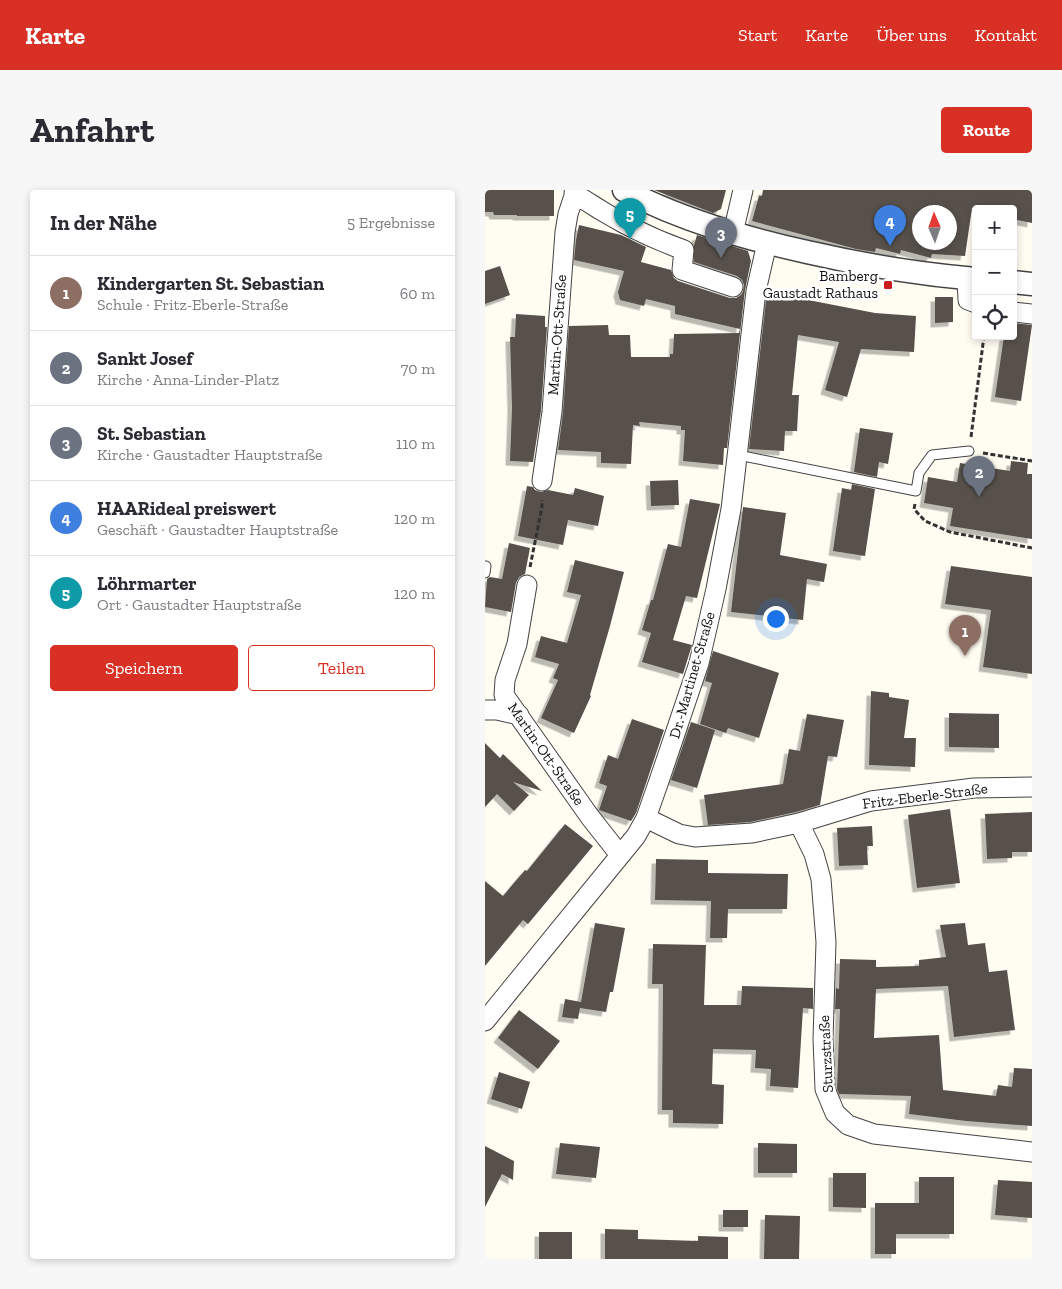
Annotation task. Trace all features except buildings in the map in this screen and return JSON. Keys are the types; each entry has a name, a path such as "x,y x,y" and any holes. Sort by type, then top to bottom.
{"street":[{"path":"624,190 645,201 687,218 767,243 869,266 971,278 968,300 972,302"},
{"path":"733,233 743,190"},
{"path":"575,191 600,211 641,233 684,250 682,270 733,286"},
{"name":"Martin-Ott-Straße","path":"542,481 552,412 565,232 575,191"},
{"name":"Dr.-Martinet-Straße","path":"485,1021 636,836 646,818 699,663 716,589 731,509 754,302 767,243"},
{"path":"1017,282 1032,284"},
{"path":"1017,312 1032,314"},
{"name":"Martin-Ott-Straße","path":"527,585 517,644 505,680 504,695 590,817 620,856"},
{"path":"485,710 497,710 519,715"},
{"name":"Fritz-Eberle-Straße","path":"646,818 679,834 695,837 752,834 799,823 871,801 974,788 1032,787"},
{"name":"Sturzstraße","path":"799,823 814,854 821,879 826,942 823,1039 825,1089 835,1113 848,1126 874,1134 1032,1152"}],"lane":[{"path":"738,455 916,491 919,473 932,455 969,451"}],"path":[{"path":"983,340 969,451 1032,461"},
{"path":"527,585 542,507 542,481"},
{"path":"916,491 914,509 925,521 950,532 1032,548"}],"place":[{"name":"Löhrmarter","path":"630,239"},
{"name":"HAARideal preiswert","path":"890,246"},
{"name":"St. Sebastian","path":"721,258"},
{"name":"Bamberg Gaustadt Rathaus","path":"888,285"},
{"name":"Sankt Josef","path":"979,497"},
{"name":"Kindergarten St. Sebastian","path":"965,656"}]}
